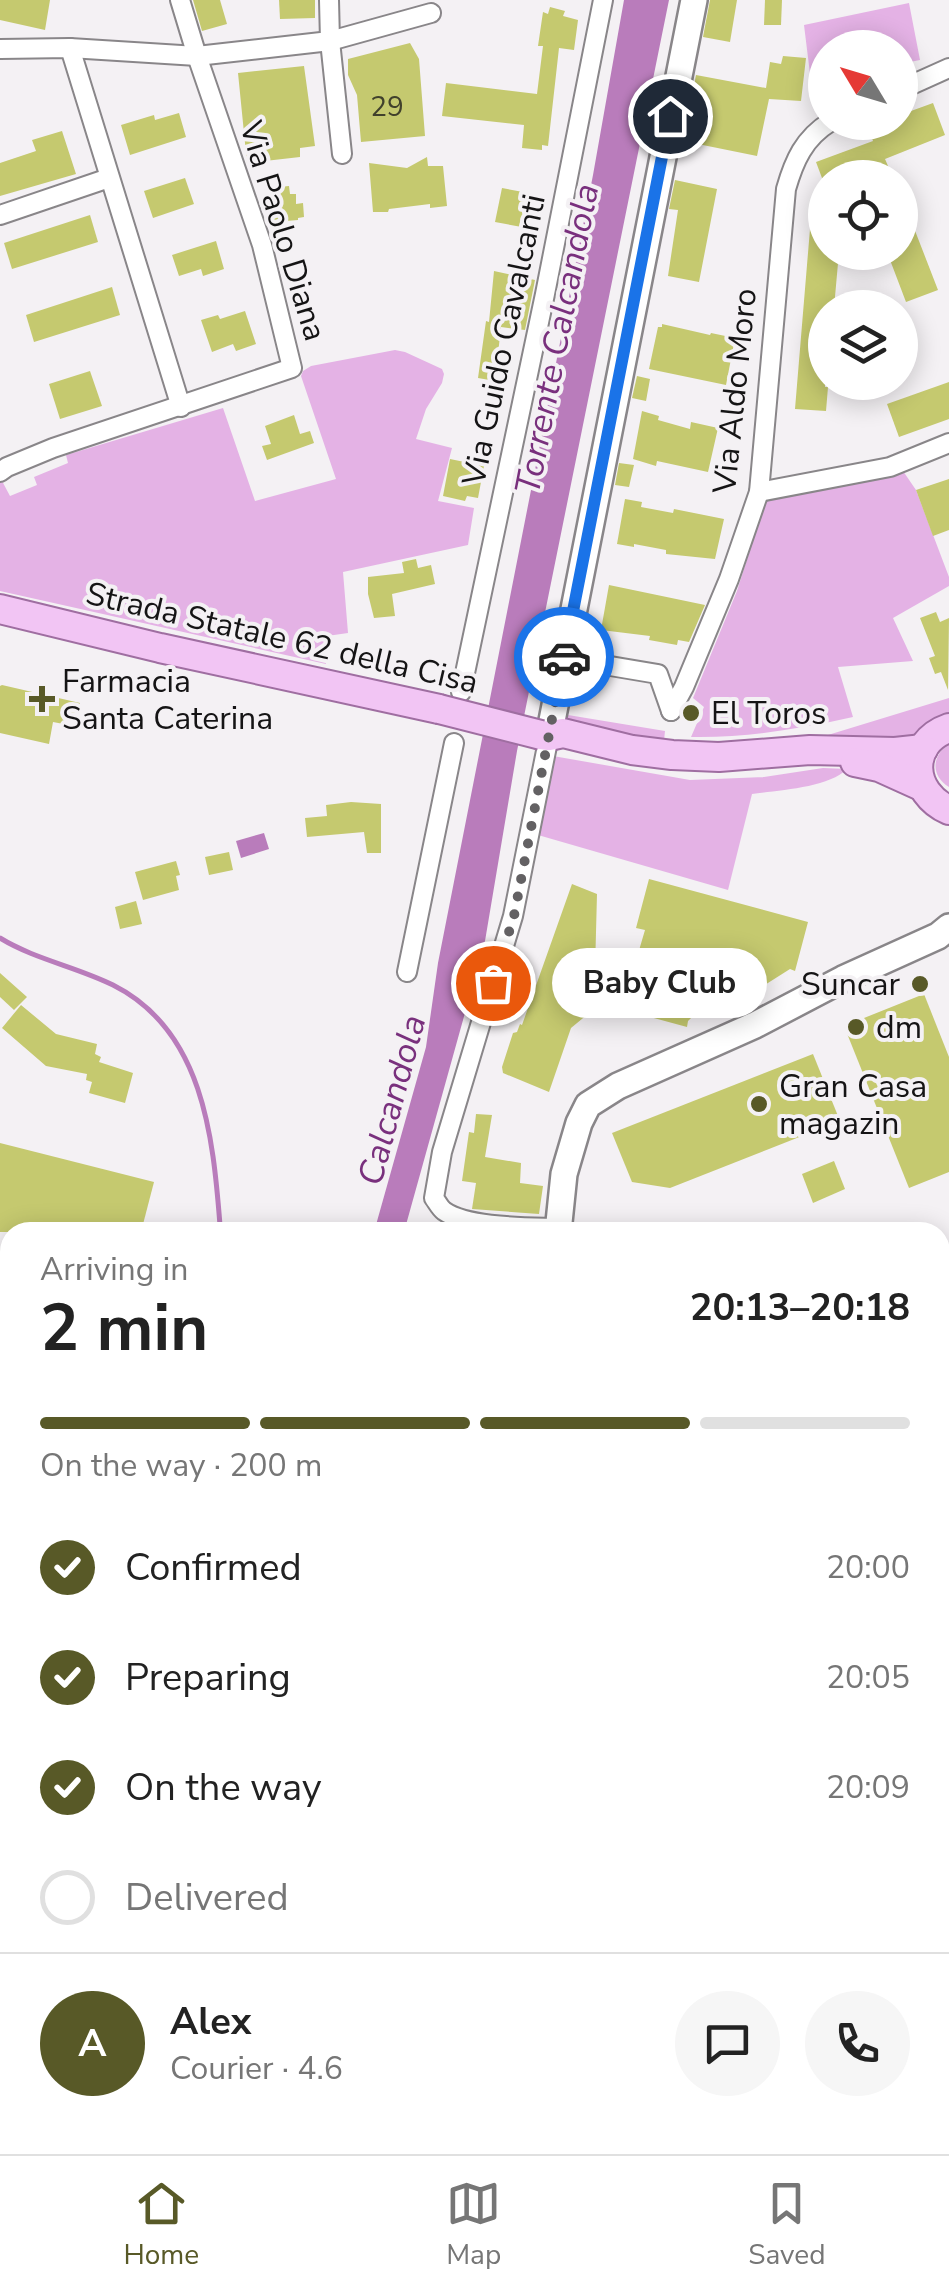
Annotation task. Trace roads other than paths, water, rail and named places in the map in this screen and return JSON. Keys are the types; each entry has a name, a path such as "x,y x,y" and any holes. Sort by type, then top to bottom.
{"main road":[{"name":"Strada Statale 62 della Cisa","path":"0,609 160,648 450,701 545,735 562,746 634,759 728,766 819,760 878,766 921,786 938,805 949,810"},
{"path":"921,786 918,774 922,749 930,738 949,728"},
{"name":"Strada Statale 62 della Cisa","path":"545,735 563,732 672,756 922,749"}],"street":[{"name":"Via Paolo Diana","path":"0,472 54,448 292,368 262,245 180,0"},
{"path":"329,0 342,154"},
{"name":"Via Guido Cavalcanti","path":"450,701 545,294 602,0"},
{"path":"483,1222 442,1210 434,1198 442,1152 514,916 545,735 564,658 694,0"},
{"path":"0,49 70,48 197,56 330,41 431,13"},
{"path":"70,48 180,407"},
{"path":"918,82 949,68"},
{"name":"Via Aldo Moro","path":"564,658 658,674 671,711 684,687 760,492 786,189 796,157 810,140"},
{"path":"0,215 109,178"},
{"path":"760,492 890,467 949,443"},
{"path":"407,972 454,744"},
{"path":"558,1222 564,1174 588,1105 618,1086 938,936 949,926"}],"waterway":[{"path":"0,938 113,985 143,1005 167,1029 198,1088 213,1156 220,1222"}],"place":[{"name":"Farmacia Santa Caterina","path":"42,699"},
{"name":"El Toros","path":"691,713"},
{"name":"Baby Club","path":"493,983"},
{"name":"Suncar","path":"920,984"},
{"name":"dm","path":"856,1027"},
{"name":"Gran Casa magazin","path":"759,1104"}],"water label":[{"name":"Torrente Calcandola","path":"557,339"},
{"name":"Calcandola","path":"392,1100"}]}
